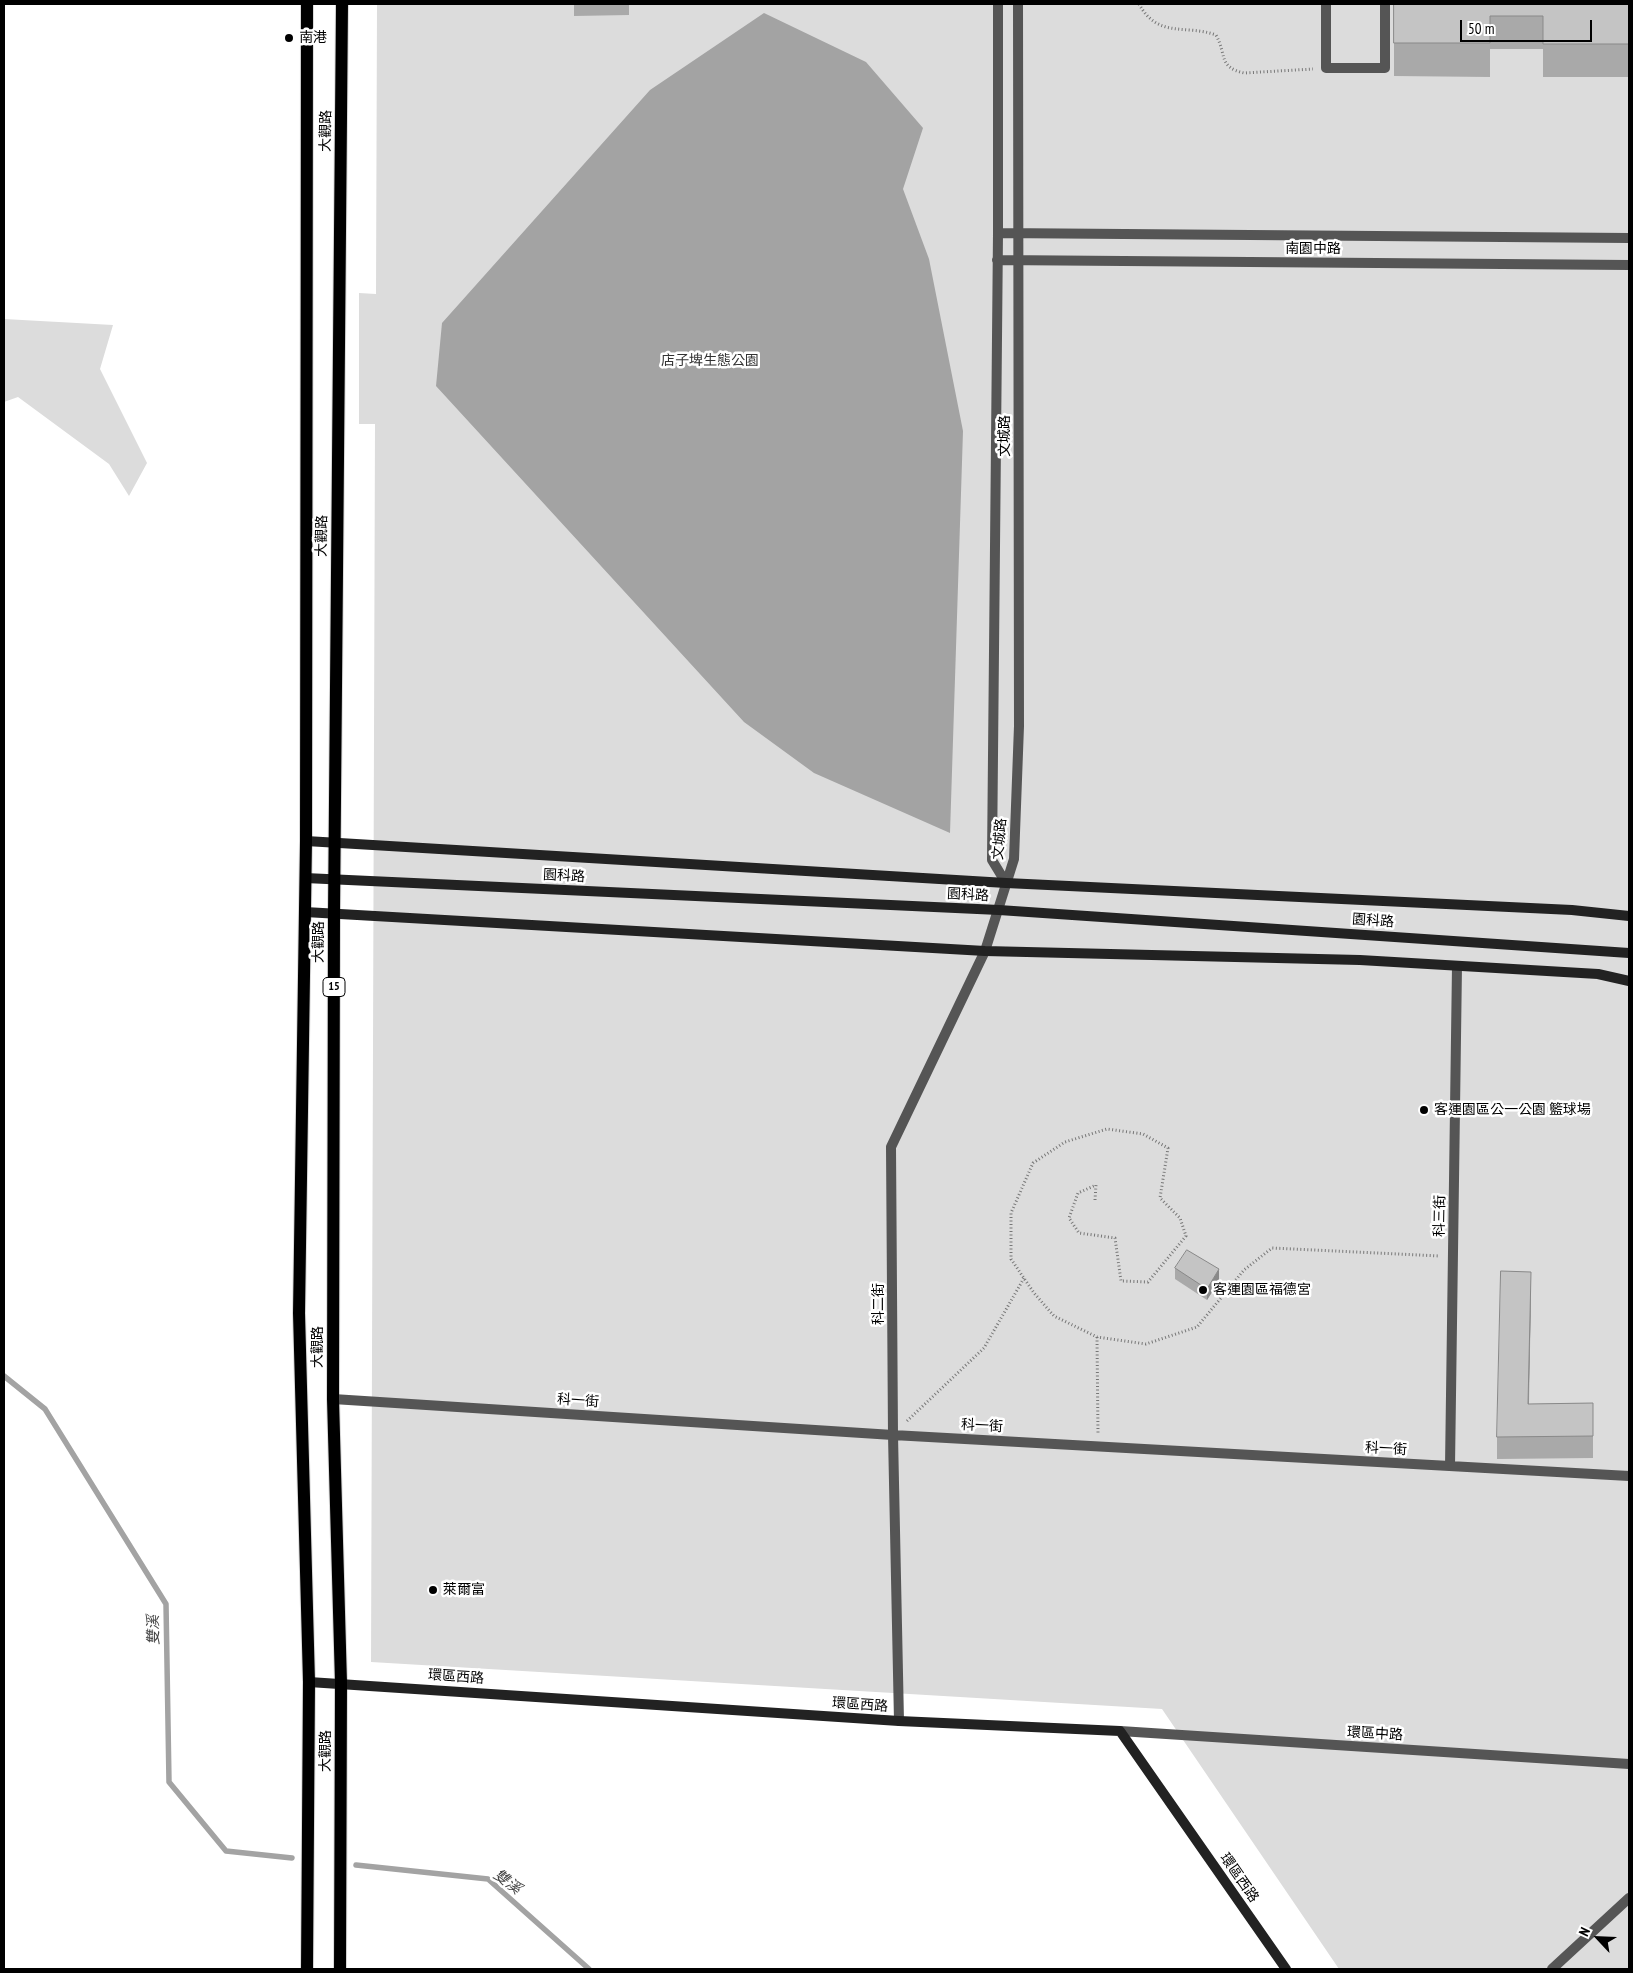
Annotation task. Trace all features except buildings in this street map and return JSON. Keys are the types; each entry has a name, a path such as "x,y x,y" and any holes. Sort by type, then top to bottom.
{"main road":[{"name":"大觀路","path":"307,4 306,878 300,1313 309,1682 307,1969"},
{"name":"大觀路","path":"340,1969 341,1683 333,1398 334,878 342,4"}],"street":[{"name":"文城路","path":"998,4 998,233 992,860 1006,883"},
{"name":"文城路","path":"1006,883 1014,859 1019,726 1018,4"},
{"path":"1326,4 1326,68 1385,68 1385,4"},
{"name":"南園中路","path":"998,233 1629,238"},
{"name":"南園中路","path":"997,260 1629,265"},
{"path":"306,840 1006,883 1572,910 1629,916"},
{"name":"園科路","path":"306,878 999,910 1629,953"},
{"name":"科二街","path":"899,1721 893,1435 892,1147 985,951 1006,883"},
{"path":"305,912 985,951 1360,960 1598,974 1629,981"},
{"name":"科三街","path":"1450,1466 1457,966"},
{"name":"科一街","path":"333,1398 893,1435 1629,1476"},
{"name":"環區西路","path":"309,1682 899,1721 1120,1731 1286,1969"},
{"name":"環區中路","path":"1120,1731 1629,1764"},
{"path":"1552,1969 1629,1898"}],"path":[{"path":"1139,4 1154,23 1170,30 1206,32 1216,35 1221,44 1222,56 1226,66 1234,70 1244,73 1326,68"},
{"path":"1095,1200 1096,1186 1078,1193 1069,1218 1079,1233 1115,1238 1121,1281 1148,1282 1186,1236 1180,1218 1160,1198 1168,1148 1143,1134 1107,1129 1065,1142 1033,1163 1011,1213 1011,1258 1034,1293 1054,1316 1097,1337 1146,1344 1196,1327 1244,1270 1272,1248 1453,1256"},
{"path":"893,1435 984,1348 1024,1278"},
{"path":"1097,1337 1098,1446"}],"green space":[{"path":"377,4 1629,4 1629,1969 1339,1969 1162,1709 371,1662 375,424 359,424 359,293 376,294"},
{"path":"4,319 113,325 100,369 147,463 129,496 109,464 18,397 4,402"}],"shaded area":[{"name":"店子埤生態公園","path":"764,13 866,62 923,128 903,189 929,259 963,431 950,833 814,773 744,722 436,386 442,323 650,90"}],"waterway":[{"name":"雙溪","path":"4,1376 45,1409 166,1604 169,1782 226,1851 292,1858"},
{"name":"雙溪","path":"356,1865 488,1879 589,1969"}],"place":[{"name":"南港","path":"289,38"},
{"name":"客運園區公一公園 籃球場","path":"1424,1110"},
{"name":"客運園區福德宮","path":"1203,1290"},
{"name":"萊爾富","path":"433,1590"}]}
